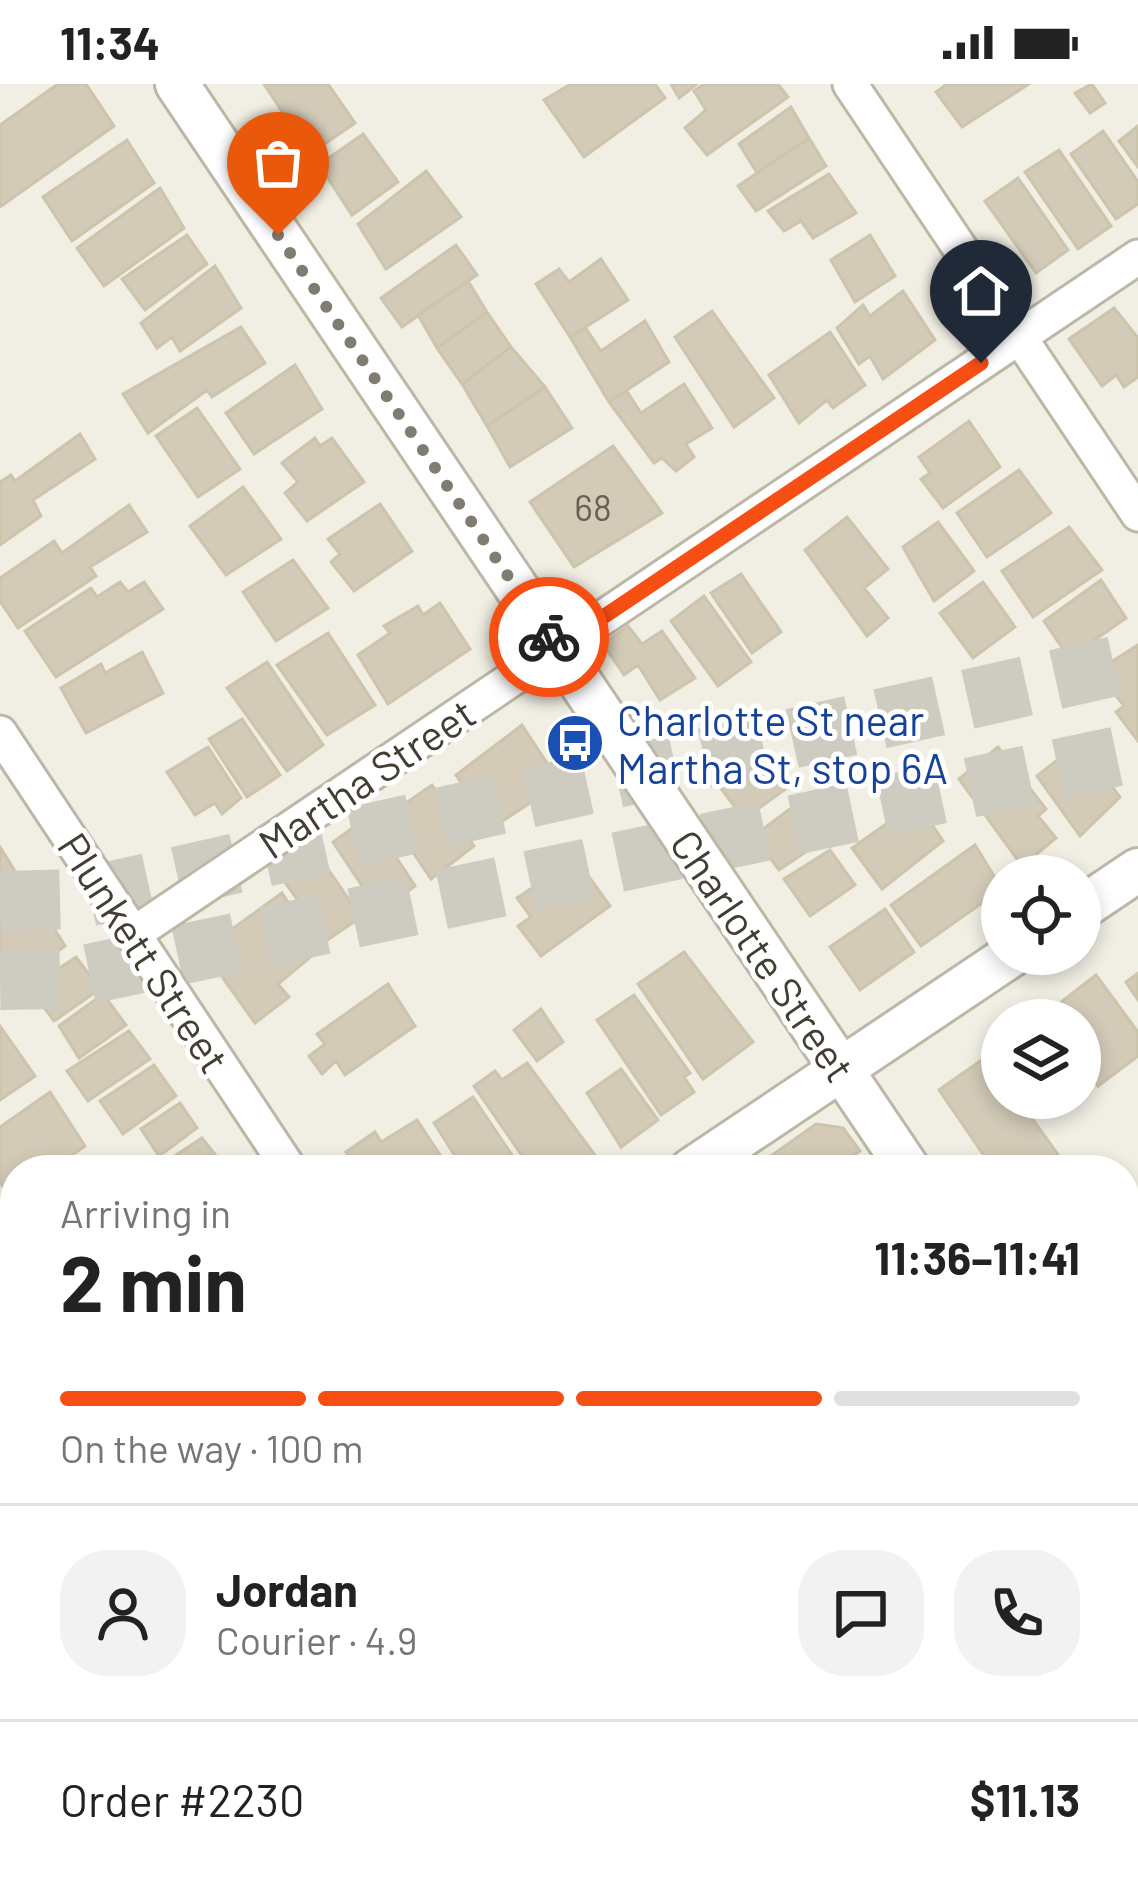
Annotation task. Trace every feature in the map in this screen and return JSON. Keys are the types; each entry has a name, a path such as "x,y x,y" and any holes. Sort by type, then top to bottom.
{"street":[{"name":"Charlotte Street","path":"177,84 899,1155"},
{"path":"850,84 1138,514"},
{"name":"Martha Street","path":"132,934 1138,257"},
{"name":"Plunkett Street","path":"0,734 280,1155"},
{"path":"1101,895 1138,870"},
{"path":"714,1155 982,975"}],"building":[{"path":"58,84 86,84 114,126 0,207 0,125"},
{"path":"264,84 328,84 355,123 310,154"},
{"path":"571,84 655,84 665,98 584,157 544,100"},
{"path":"671,84 697,84 679,98"},
{"path":"704,84 778,84 788,97 707,155 685,128 706,110 694,91"},
{"path":"947,84 1029,84 962,127 936,92"},
{"path":"1092,84 1105,103 1090,113 1075,93"},
{"path":"791,107 809,138 757,173 739,144"},
{"path":"1138,126 1138,167 1119,141"},
{"path":"1103,131 1138,182 1138,204 1116,219 1071,154"},
{"path":"363,134 398,182 352,215 319,165"},
{"path":"809,138 826,166 756,211 738,186"},
{"path":"127,140 154,183 72,241 43,197"},
{"path":"1059,150 1111,226 1078,249 1025,172"},
{"path":"426,171 461,217 386,269 358,224"},
{"path":"829,174 856,213 813,238 801,221 784,231 768,211"},
{"path":"1018,178 1068,250 1036,273 985,201"},
{"path":"160,188 184,228 104,286 77,248"},
{"path":"187,235 207,264 145,310 122,279"},
{"path":"870,235 895,276 855,302 831,260"},
{"path":"456,245 477,275 402,327 381,298"},
{"path":"601,259 628,300 570,337 536,284 559,269 569,282"},
{"path":"215,266 241,308 180,351 172,337 157,348 141,323"},
{"path":"468,281 487,312 437,348 418,315"},
{"path":"903,291 935,340 883,379 870,356 859,364 837,328 863,305 870,316"},
{"path":"1114,308 1138,338 1138,377 1124,387 1116,375 1102,386 1069,339"},
{"path":"712,311 774,398 734,427 675,337"},
{"path":"487,312 511,347 462,384 437,348"},
{"path":"645,321 669,362 609,402 570,337 585,327 601,351"},
{"path":"241,327 265,363 212,397 207,390 148,433 123,394"},
{"path":"830,332 865,385 833,408 827,400 799,423 769,375"},
{"path":"511,347 545,387 487,426 462,384"},
{"path":"295,365 322,409 254,454 226,413"},
{"path":"684,384 712,428 686,444 694,457 676,471 662,458 654,463 609,402 626,390 641,413"},
{"path":"545,387 572,428 510,467 487,426"},
{"path":"197,408 240,469 198,497 156,436"},
{"path":"969,421 1000,467 943,508 921,479 930,473 919,457"},
{"path":"80,434 95,459 33,500 41,516 0,545 0,482 11,475 15,481"},
{"path":"315,438 320,446 332,438 364,482 307,521 285,493 298,482 282,463"},
{"path":"613,446 662,513 574,567 530,502"},
{"path":"1019,470 1051,513 987,557 957,513"},
{"path":"243,487 281,539 226,575 190,526"},
{"path":"380,504 412,551 354,591 331,562 340,554 328,539"},
{"path":"129,505 147,532 90,567 96,576 18,628 0,601 0,578 54,541 62,553"},
{"path":"847,517 888,569 864,588 888,618 867,636 805,550"},
{"path":"938,522 974,571 934,601 903,547"},
{"path":"1069,527 1102,570 1033,617 1002,571"},
{"path":"293,560 328,608 276,641 243,592"},
{"path":"741,574 781,632 752,653 711,593"},
{"path":"1101,580 1126,618 1069,658 1044,621"},
{"path":"120,582 128,592 144,582 163,609 56,677 25,631 91,588 97,597"},
{"path":"983,582 1015,627 973,658 940,613"},
{"path":"704,596 751,662 718,686 671,621"},
{"path":"440,603 470,649 388,704 358,655 390,633 384,626 418,606 423,615"},
{"path":"628,626 642,644 662,631 695,678 660,700 638,665 624,675 603,644"},
{"path":"328,633 375,705 327,735 277,665"},
{"path":"1138,645 1138,741 1116,712 1124,706 1097,671"},
{"path":"142,652 163,693 86,733 61,688 101,664 105,673"},
{"path":"267,662 323,745 287,771 227,688"},
{"path":"242,719 280,775 247,797 209,739"},
{"path":"522,725 560,783 492,828 456,775"},
{"path":"1079,743 1120,797 1080,836 1037,776"},
{"path":"208,747 241,798 222,814 215,803 195,815 167,772"},
{"path":"998,747 1046,809 1038,816 1056,838 1035,855 1014,855 959,779"},
{"path":"763,754 787,788 744,819 719,786"},
{"path":"432,785 474,846 431,879 384,809 401,798 406,803"},
{"path":"803,799 831,835 779,870 754,836"},
{"path":"917,802 943,841 882,889 852,848"},
{"path":"369,816 415,886 380,913 333,842"},
{"path":"975,845 981,855 981,904 921,946 891,905"},
{"path":"0,847 23,884 0,901"},
{"path":"830,850 855,885 810,916 784,879"},
{"path":"319,856 361,917 326,941 285,882"},
{"path":"576,859 610,906 541,956 518,926 531,917 517,898"},
{"path":"30,890 65,946 7,990 0,979 0,911"},
{"path":"282,893 319,950 278,984 289,997 255,1023 203,950"},
{"path":"885,909 914,952 860,990 830,947"},
{"path":"684,952 753,1042 703,1079 638,984"},
{"path":"76,957 100,989 54,1021 30,988"},
{"path":"1138,973 1138,1000 1126,982"},
{"path":"1096,975 1138,1032 1138,1056 1101,1084 1101,999 1065,999"},
{"path":"388,984 415,1026 345,1075 336,1061 322,1074 309,1056 325,1044 317,1034"},
{"path":"103,994 126,1025 79,1058 59,1026"},
{"path":"634,995 690,1073 684,1077 694,1092 661,1115 597,1020"},
{"path":"541,1009 563,1042 537,1061 514,1030"},
{"path":"0,1026 35,1076 0,1100"},
{"path":"129,1031 150,1059 88,1101 67,1071"},
{"path":"981,1061 981,1119 1033,1119 1058,1155 984,1155 939,1090"},
{"path":"527,1063 595,1155 522,1155 474,1086 495,1071 502,1080"},
{"path":"154,1065 176,1096 123,1134 100,1101"},
{"path":"621,1069 658,1120 621,1147 587,1093"},
{"path":"50,1092 85,1146 72,1155 0,1155 0,1127"},
{"path":"473,1097 512,1155 454,1155 434,1123"},
{"path":"180,1103 197,1128 160,1155 141,1129"},
{"path":"417,1120 440,1155 346,1152 375,1132 381,1142"},
{"path":"816,1124 843,1128 860,1151 854,1155 772,1155"},
{"path":"202,1138 215,1155 176,1155"}],"tunnel":[{"path":"0,901 77,899 1138,661"},
{"path":"0,980 65,979 1138,752"}],"way so far":[{"path":"278,235 549,637"}],"place":[{"name":"Charlotte St near Martha St, stop 6A","path":"575,743"}],"route":[{"path":"549,637 557,648 981,363"}]}
